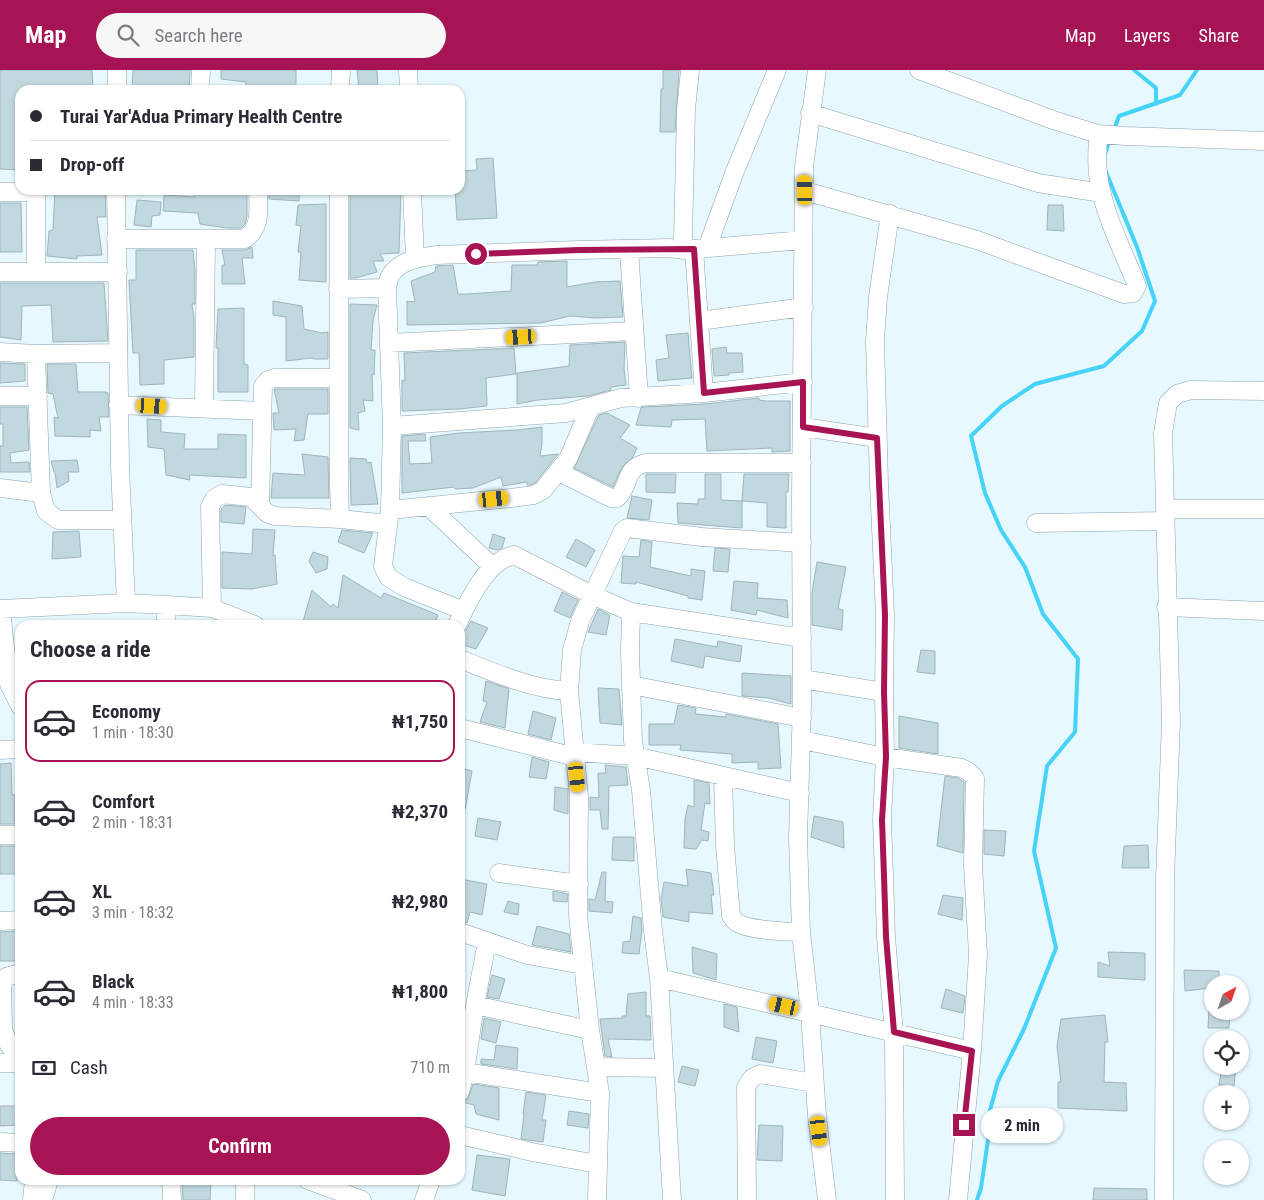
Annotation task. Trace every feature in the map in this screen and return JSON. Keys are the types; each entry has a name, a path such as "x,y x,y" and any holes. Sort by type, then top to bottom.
{"street":[{"path":"117,70 117,85"},
{"path":"200,85 201,70"},
{"path":"340,85 341,70"},
{"path":"408,70 409,85"},
{"path":"690,70 686,109 683,240 695,249"},
{"path":"704,393 695,249 735,171 777,70"},
{"path":"817,70 804,167 802,740 798,838 801,932 810,1013 814,1083 827,1200"},
{"path":"919,70 1053,120 1103,135 1264,141"},
{"path":"810,113 1038,183 1102,193"},
{"path":"805,190 1008,250 1129,295 1133,294 1137,286 1108,213 1098,173 1103,135"},
{"path":"0,192 15,192"},
{"path":"36,271 37,195"},
{"path":"116,195 118,405 126,603"},
{"path":"116,239 245,239 254,233 258,221 258,195"},
{"path":"338,195 338,482 340,519"},
{"path":"412,195 415,258"},
{"path":"890,214 878,297 875,341 877,438 885,615 884,692 886,757 882,820 886,937 894,1032 895,1200"},
{"path":"204,408 206,239"},
{"path":"802,638 631,612 592,595 514,555 508,556 493,567 480,582 461,618 388,577 383,566 389,517 392,426 387,288 390,276 400,266 415,258 459,254 669,248 695,249 803,240"},
{"path":"629,250 639,398"},
{"path":"0,272 118,272"},
{"path":"338,289 387,288"},
{"path":"699,320 804,307"},
{"path":"389,343 634,331"},
{"path":"0,352 36,354 117,353"},
{"path":"36,354 41,493 46,511 58,520 122,520"},
{"path":"260,505 263,386 268,380 274,378 339,378"},
{"path":"392,426 566,413 621,398 704,393 803,382"},
{"path":"1164,1200 1165,888 1170,722 1163,433 1168,403 1177,394 1191,390 1264,391"},
{"path":"0,396 38,396"},
{"path":"118,405 261,411"},
{"path":"212,608 210,507 214,499 222,494 251,497 268,513 275,516 340,519 389,517 428,506 534,495 543,490 559,472 568,458 590,408"},
{"path":"803,427 877,438"},
{"path":"559,472 611,498 616,498 621,495 631,471 637,465 646,463 802,463"},
{"path":"0,488 41,493"},
{"path":"428,506 493,567"},
{"path":"1036,523 1264,509"},
{"path":"597,1200 600,1093 590,1030 578,916 579,797 569,691 572,650 580,621 623,531 627,528 702,537 802,543"},
{"path":"15,695 9,684 0,609 126,603 212,608 240,620"},
{"path":"166,605 166,620"},
{"path":"1166,607 1264,611"},
{"path":"631,612 633,741 641,790 659,978 672,1200"},
{"path":"465,660 528,683 560,691 569,691"},
{"path":"802,679 884,692"},
{"path":"631,685 802,718"},
{"path":"465,729 575,754 635,756 800,793"},
{"path":"802,740 886,757 962,768 970,772 975,778 973,865 978,955 972,1051 958,1200"},
{"path":"0,750 15,749"},
{"path":"723,776 730,916 735,922 758,929 801,932"},
{"path":"0,835 15,835"},
{"path":"499,873 579,884"},
{"path":"0,920 15,920"},
{"path":"465,934 527,955 584,965"},
{"path":"465,1040 466,1025 475,1004 487,942"},
{"path":"15,974 6,977 2,983 3,1029 8,1043 15,1054"},
{"path":"659,978 972,1051"},
{"path":"475,1004 590,1030"},
{"path":"0,1062 15,1062"},
{"path":"596,1068 664,1068"},
{"path":"747,1200 746,1087 752,1078 760,1074 814,1083"},
{"path":"465,1083 600,1093"},
{"path":"465,1136 532,1152 597,1164"},
{"path":"0,1142 15,1143"},
{"path":"32,1200 34,1185"},
{"path":"43,1200 48,1185"},
{"path":"171,1185 172,1200"},
{"path":"245,1185 245,1200"},
{"path":"424,1200 429,1185"},
{"path":"319,1186 362,1200"}],"building":[{"path":"0,70 92,70 93,85 15,85 15,170 0,169"},
{"path":"133,70 190,70 189,85 132,85"},
{"path":"221,70 296,70 296,85 246,85 246,82 221,79"},
{"path":"357,70 377,70 378,85 358,85"},
{"path":"663,70 679,70 675,132 660,132"},
{"path":"493,158 497,218 457,220 455,195 465,195 465,171 477,170 476,159"},
{"path":"55,195 105,195 106,217 97,217 102,255 77,256 77,259 47,256 49,231 53,230"},
{"path":"164,195 195,197 194,195 247,195 245,224 241,228 227,228 200,224 198,213 163,211"},
{"path":"269,195 299,195 299,201 269,199"},
{"path":"350,195 401,195 399,253 380,254 384,261 373,261 377,272 350,278"},
{"path":"137,200 161,202 160,215 152,216 151,227 134,225"},
{"path":"0,203 21,203 22,252 0,252"},
{"path":"326,204 326,282 299,280 301,252 298,252 301,226 296,225 298,205"},
{"path":"1048,205 1063,205 1064,231 1047,230"},
{"path":"252,247 253,258 242,258 245,284 222,284 222,265 225,265 222,250 245,250"},
{"path":"136,250 193,250 195,271 195,304 192,304 194,317 194,357 164,360 164,384 140,385 139,353 133,353 129,280 136,280"},
{"path":"567,261 567,287 595,282 620,281 623,317 596,318 570,316 541,323 407,325 407,301 415,302 411,281 435,272 436,266 453,265 458,294 468,294 511,291 512,265 537,265 538,262"},
{"path":"0,283 104,283 108,341 53,342 51,305 22,306 21,340 0,337"},
{"path":"273,301 302,306 304,329 322,333 328,332 328,359 312,358 286,361 286,317 273,315"},
{"path":"350,304 377,305 373,320 371,350 375,350 374,375 372,374 373,401 363,400 365,411 358,413 359,430 350,428"},
{"path":"244,308 244,364 248,365 248,392 218,392 218,348 216,348 218,309"},
{"path":"688,333 692,378 658,381 656,360 669,358 666,335"},
{"path":"625,342 624,368 626,385 611,387 611,390 588,396 538,400 517,404 517,373 569,366 570,345"},
{"path":"726,347 727,353 742,353 743,372 714,376 712,349"},
{"path":"514,348 516,374 486,378 487,406 402,411 402,380 405,381 404,353"},
{"path":"0,363 25,364 25,381 0,383"},
{"path":"47,364 76,364 78,392 108,393 109,417 99,417 101,431 90,430 90,437 55,436 54,417 58,418 53,394 48,393"},
{"path":"274,389 328,389 328,414 308,414 304,440 294,441 296,429 274,430 273,413 279,413"},
{"path":"759,398 759,400 766,401 790,401 790,451 772,452 772,448 707,451 705,419 672,420 671,427 636,425 641,408 644,407 705,404"},
{"path":"0,407 27,407 29,450 10,453 11,463 29,462 30,472 0,472 0,446 3,446 3,424 0,424"},
{"path":"607,413 630,425 620,438 637,448 633,457 622,467 613,487 574,468 599,415"},
{"path":"147,419 161,420 161,432 185,434 184,449 218,449 218,434 246,435 246,478 189,475 190,480 166,475 164,449 148,447"},
{"path":"542,427 540,456 558,454 536,482 531,485 527,485 527,482 503,486 501,477 473,488 455,489 454,487 402,493 402,436 425,434 426,441 408,441 410,464 432,463 430,437"},
{"path":"302,454 328,457 329,498 271,498 273,473 305,475"},
{"path":"350,458 366,459 367,463 371,462 378,504 351,505"},
{"path":"77,460 79,472 68,472 69,481 57,488 55,472 51,461"},
{"path":"646,474 676,474 675,493 646,492"},
{"path":"705,474 721,474 721,500 742,501 742,528 678,523 677,503 698,504 698,499 705,499"},
{"path":"744,474 789,474 788,492 786,492 786,528 767,527 767,503 742,501"},
{"path":"632,496 652,500 649,520 627,518"},
{"path":"225,505 246,507 244,524 221,522 221,509"},
{"path":"253,529 275,530 273,556 275,555 277,584 252,589 222,588 222,552 252,554"},
{"path":"342,530 373,533 364,553 338,542"},
{"path":"79,531 81,557 52,559 53,532"},
{"path":"493,534 505,538 502,548 498,550 489,548"},
{"path":"576,539 595,550 586,567 566,557"},
{"path":"641,540 652,542 650,567 691,576 691,569 705,571 702,600 688,598 688,596 636,582 636,584 621,583 623,556 639,557"},
{"path":"715,548 730,549 728,572 713,571"},
{"path":"313,552 328,557 327,569 316,573 309,561"},
{"path":"817,562 846,567 838,609 843,610 842,630 812,625 812,593"},
{"path":"343,575 381,598 384,593 438,615 436,620 303,620 312,590 331,607 333,604 338,608"},
{"path":"734,581 758,583 757,598 787,600 788,618 757,610 756,615 731,610"},
{"path":"562,592 578,600 570,618 554,611"},
{"path":"598,609 610,615 606,635 588,632"},
{"path":"471,621 488,628 476,649 465,646 466,630"},
{"path":"675,639 717,647 718,641 742,646 740,662 705,656 703,668 671,661"},
{"path":"921,650 935,651 935,674 917,672"},
{"path":"742,673 791,676 791,704 768,698 742,696"},
{"path":"486,681 509,689 505,728 480,722 487,702 483,701"},
{"path":"598,688 619,689 622,725 600,723"},
{"path":"678,705 696,708 695,714 726,717 726,714 778,724 781,768 758,769 758,762 732,763 732,754 680,750 681,745 649,745 649,724 674,724"},
{"path":"533,711 556,718 551,740 528,734"},
{"path":"899,716 938,723 938,754 899,748"},
{"path":"532,757 549,762 546,779 529,777"},
{"path":"11,763 12,795 15,795 15,824 0,824 0,764"},
{"path":"605,765 626,767 628,785 609,786 608,829 602,829 600,810 590,810 590,797 599,798 598,773 606,773"},
{"path":"465,769 472,771 465,810"},
{"path":"945,776 958,778 964,782 963,853 937,846"},
{"path":"694,780 709,783 710,804 705,803 701,830 709,832 708,841 702,840 696,849 684,848 685,819 688,805 694,807"},
{"path":"555,787 568,789 568,814 554,810"},
{"path":"814,816 843,822 844,848 811,837"},
{"path":"478,818 501,822 497,840 475,836"},
{"path":"984,830 1006,831 1004,856 984,854"},
{"path":"613,837 634,837 634,861 612,860"},
{"path":"1148,845 1149,868 1122,868 1124,846"},
{"path":"0,846 15,846 15,874 0,874"},
{"path":"686,869 711,873 714,895 711,895 713,914 689,912 689,922 663,917 661,899 664,882 688,886"},
{"path":"602,872 606,872 605,901 613,902 612,913 589,911 589,899 595,900"},
{"path":"465,880 487,884 482,915 470,912 467,923 465,923"},
{"path":"553,891 568,894 567,902 553,901"},
{"path":"943,895 963,898 962,920 938,914"},
{"path":"508,901 519,904 518,915 504,912"},
{"path":"633,916 641,918 642,929 639,954 622,953 623,942 630,941"},
{"path":"537,926 569,934 571,952 532,945"},
{"path":"15,931 15,961 0,961 0,932"},
{"path":"692,947 717,954 716,980 693,973"},
{"path":"1108,952 1145,953 1145,980 1098,977 1098,962 1110,966"},
{"path":"1184,970 1219,971 1219,975 1204,975 1204,989 1185,991"},
{"path":"492,975 505,979 499,999 487,997"},
{"path":"946,989 965,996 963,1013 941,1008"},
{"path":"646,992 646,1016 650,1016 651,1040 608,1039 612,1057 605,1056 600,1019 623,1018 622,1016 626,1016 628,994"},
{"path":"724,1004 737,1007 739,1032 724,1027"},
{"path":"1105,1015 1108,1042 1105,1042 1104,1082 1126,1083 1127,1111 1058,1108 1058,1082 1061,1082 1057,1046 1061,1019"},
{"path":"484,1018 501,1022 496,1043 481,1039"},
{"path":"1208,1020 1229,1020 1229,1028 1208,1028"},
{"path":"756,1037 777,1041 773,1063 752,1059"},
{"path":"496,1045 518,1048 517,1069 481,1064 481,1059 494,1060"},
{"path":"682,1066 699,1070 695,1086 678,1082"},
{"path":"1221,1075 1235,1075 1234,1085 1219,1085"},
{"path":"473,1084 499,1088 499,1120 476,1114 474,1105 465,1103"},
{"path":"526,1092 546,1095 542,1120 546,1120 543,1142 521,1139"},
{"path":"0,1106 15,1106 15,1125 0,1126"},
{"path":"569,1111 589,1114 588,1128 567,1125"},
{"path":"759,1125 783,1126 782,1161 757,1160"},
{"path":"0,1153 15,1154 15,1181 0,1180"},
{"path":"477,1155 510,1159 505,1196 472,1190"},
{"path":"182,1185 211,1185 210,1200 183,1200"},
{"path":"1094,1188 1147,1189 1147,1200 1093,1200"}],"waterway":[{"path":"1134,70 1156,88 1156,104"},
{"path":"1114,130 1119,116 1180,95 1197,70"},
{"path":"1105,154 1110,139"},
{"path":"977,1200 981,1188 988,1140 989,1114 998,1081 1024,1029 1056,948 1034,851 1047,766 1075,732 1078,659 1043,614 1025,567 1001,530 985,493 971,436 1002,406 1035,384 1104,366 1142,331 1155,301 1137,247 1106,172"}],"route":[{"path":"476,254 579,250 694,249 704,393 803,382 803,427 877,438 885,615 884,692 886,757 882,820 886,937 894,1032 972,1051 964,1125"}]}
